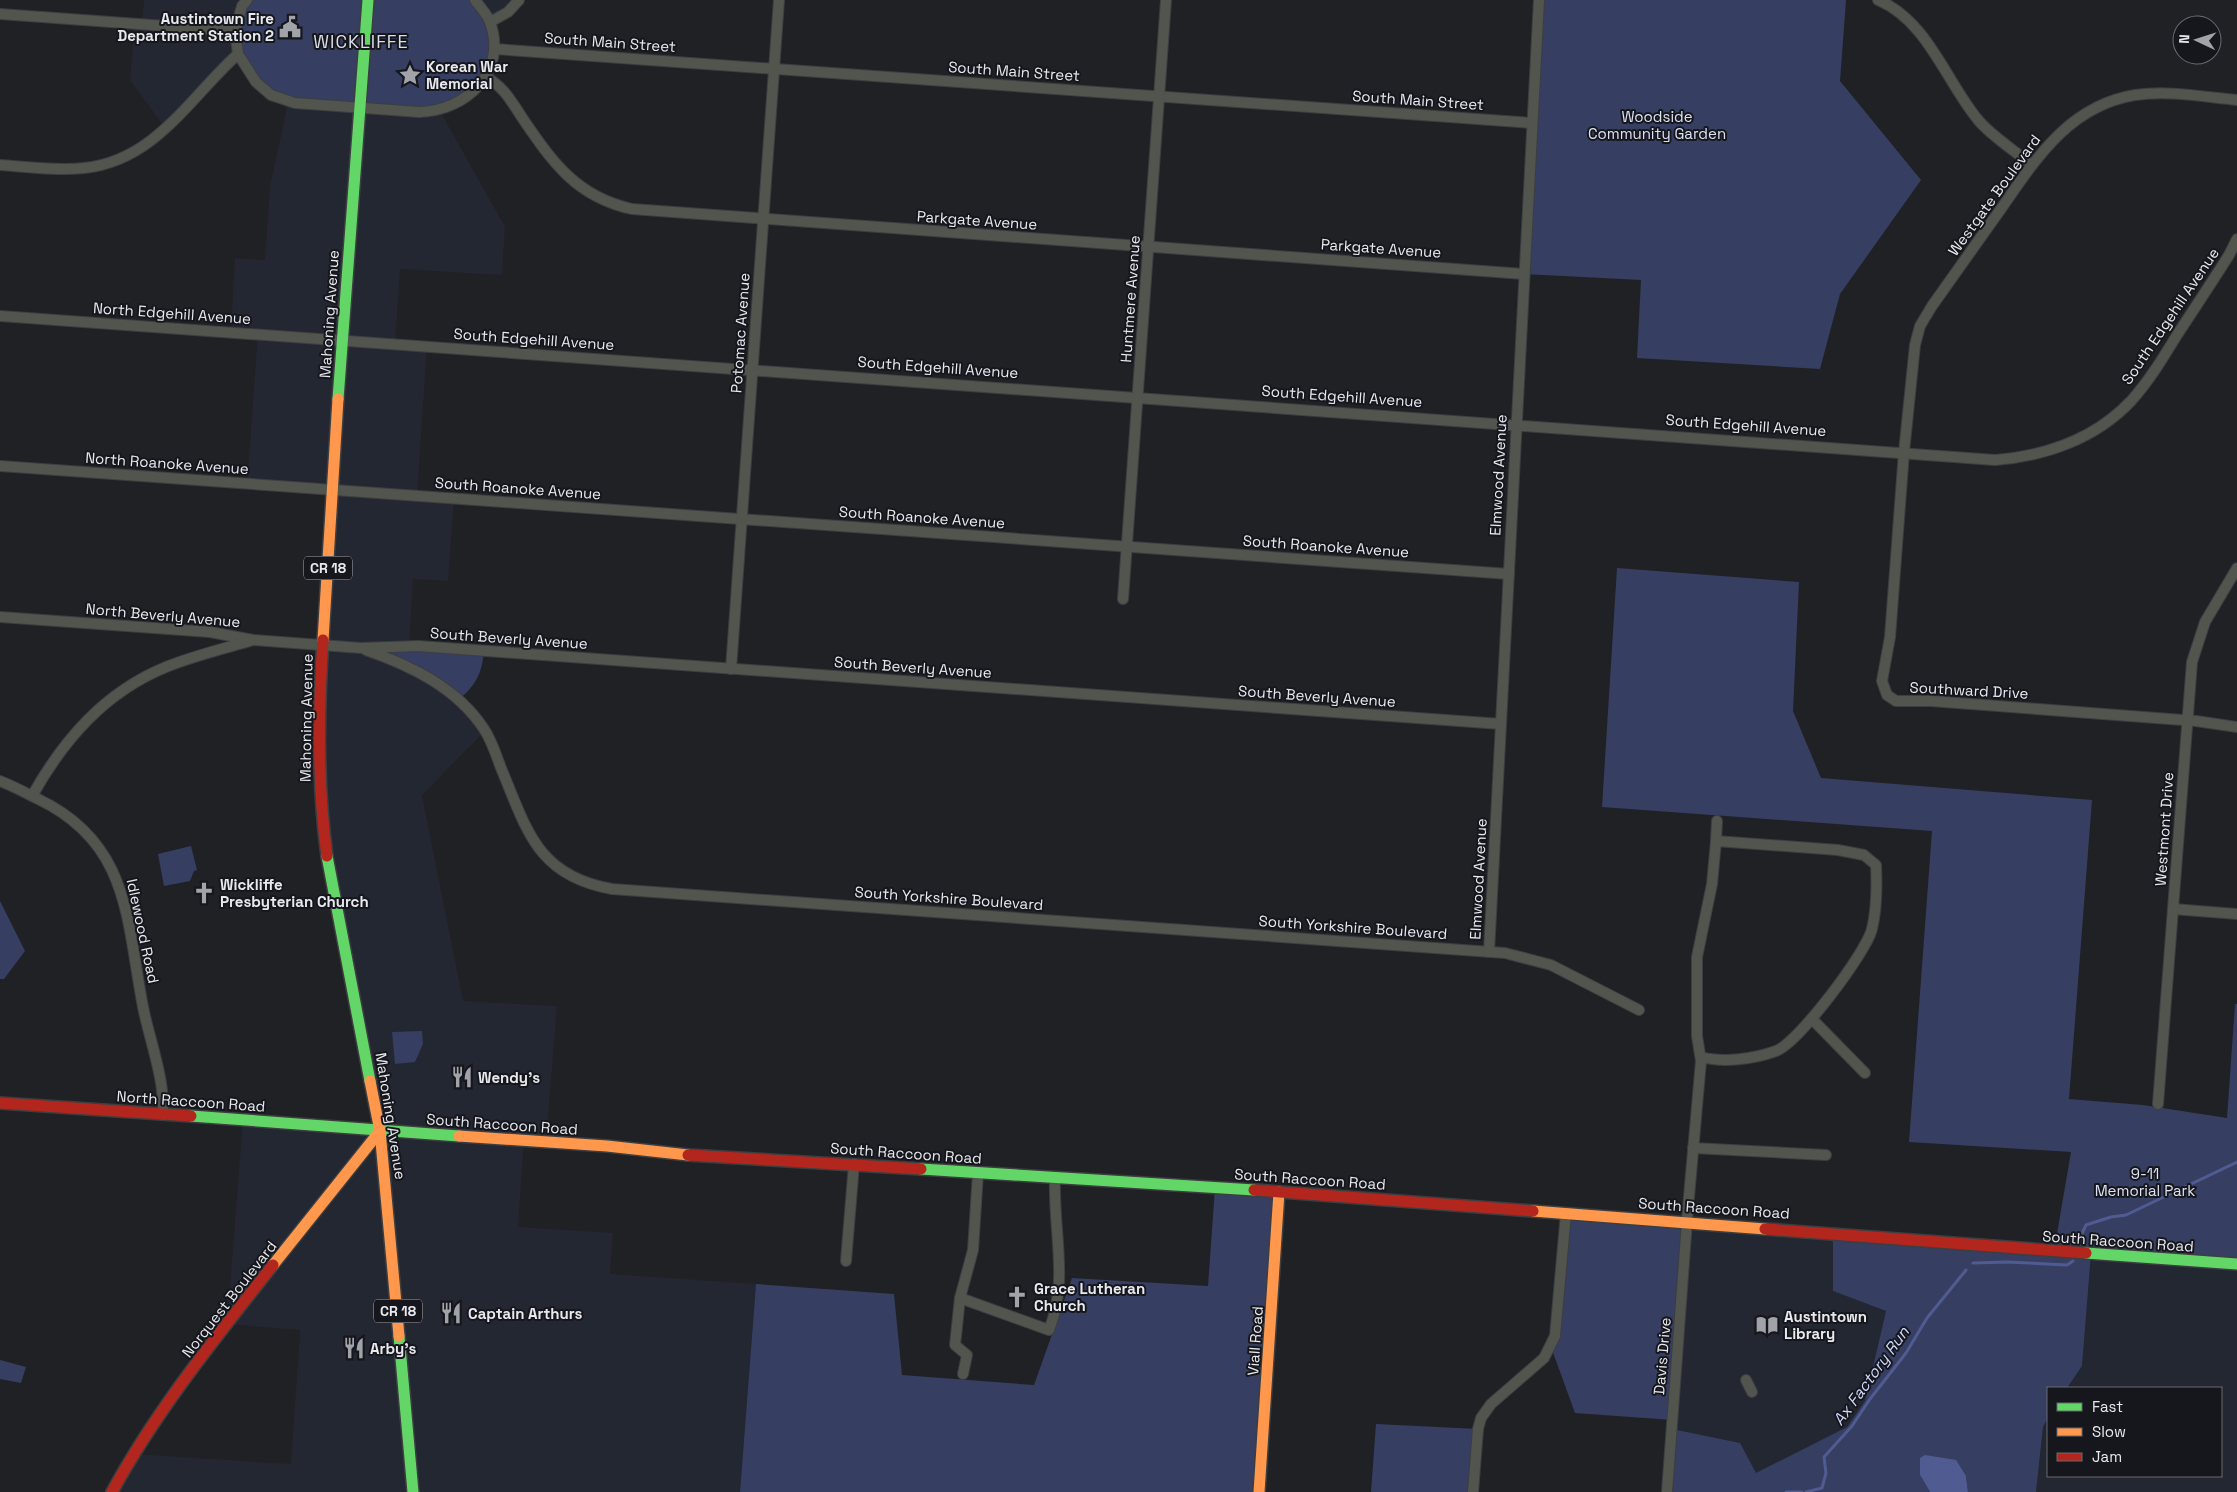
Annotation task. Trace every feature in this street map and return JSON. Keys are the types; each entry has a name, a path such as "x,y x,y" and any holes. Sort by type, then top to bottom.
{"street":[{"name":"Mahoning Avenue","path":"368,0 342,340 318,742 322,819 380,1131 413,1492"},
{"path":"242,2 235,31 238,54 256,82 277,98 295,103 419,112 440,111 453,106 468,96 486,77 495,49 490,22 475,0"},
{"path":"490,22 508,12 519,0"},
{"name":"Potomac Avenue","path":"732,669 779,0"},
{"name":"Huntmere Avenue","path":"1123,599 1166,0"},
{"name":"Elmwood Avenue","path":"1489,952 1538,0"},
{"path":"1878,0 1898,11 1913,25 1955,90 1979,121 1999,140 2032,165"},
{"path":"0,14 235,31"},
{"name":"South Main Street","path":"495,49 1532,123"},
{"path":"0,165 70,170 106,164 128,156 161,134 220,70 238,54"},
{"name":"Parkgate Avenue","path":"486,77 504,89 546,152 564,174 597,197 632,209 1524,274"},
{"name":"Westgate Boulevard","path":"1904,452 1915,345 1920,326 2040,153 2062,130 2086,114 2112,101 2137,95 2157,94 2237,100"},
{"name":"South Edgehill Avenue","path":"342,340 1138,396 1994,460 2033,456 2062,446 2105,422 2130,402 2152,375 2229,256 2237,239"},
{"name":"North Edgehill Avenue","path":"0,316 342,340"},
{"name":"Southward Drive","path":"1904,452 1890,637 1882,681 1887,695 1896,701 1904,702 1931,701 2187,720 2237,727"},
{"name":"North Roanoke Avenue","path":"0,466 332,490"},
{"name":"South Roanoke Avenue","path":"332,490 1509,574"},
{"name":"Westmont Drive","path":"2158,1104 2192,662 2205,622 2237,568"},
{"name":"North Beverly Avenue","path":"0,617 210,632 253,640 323,644"},
{"path":"32,796 50,764 66,742 115,695 164,667 253,640"},
{"name":"South Beverly Avenue","path":"323,644 361,648 418,646 1501,724"},
{"name":"South Yorkshire Boulevard","path":"361,648 394,660 425,675 466,707 490,739 534,842 554,866 588,884 622,889 1489,952 1519,956 1551,966 1639,1010"},
{"name":"Idlewood Road","path":"0,782 58,808 73,819 101,848 115,875 124,903 146,1019 162,1088 163,1115"},
{"name":"Davis Drive","path":"1667,1492 1701,1057 1697,1028 1697,957 1712,884 1717,821"},
{"path":"1701,1057 1739,1059 1778,1051 1812,1019 1866,945 1872,930 1877,895 1876,865 1864,855 1838,850 1716,841"},
{"path":"2173,909 2237,914"},
{"path":"1812,1019 1865,1074"},
{"name":"North Raccoon Road","path":"0,1103 341,1126 380,1131"},
{"name":"South Raccoon Road","path":"380,1131 607,1146 686,1154 1566,1212 2237,1264"},
{"name":"Norquest Boulevard","path":"112,1492 166,1405 216,1338 380,1131"},
{"path":"1693,1148 1826,1155"},
{"path":"846,1261 854,1164"},
{"path":"963,1374 967,1354 955,1345 960,1298 973,1250 978,1173"},
{"path":"960,1298 1049,1330 1056,1313 1060,1287 1055,1178"},
{"name":"Viall Road","path":"1259,1492 1279,1192"},
{"path":"1473,1492 1478,1428 1482,1418 1491,1404 1544,1358 1555,1336 1566,1212"},
{"path":"1746,1380 1752,1392"}],"shaded area":[{"path":"144,0 247,0 238,54 166,129 130,80 135,24 142,24"},
{"path":"475,0 519,0 490,22"},
{"path":"288,102 440,111 505,227 502,275 400,269 395,344 427,346 417,496 454,499 448,581 413,579 409,646 425,675 485,731 422,795 463,1001 557,1006 546,1142 524,1140 518,1227 613,1233 610,1274 756,1284 740,1492 112,1492 134,1454 291,1464 300,1330 227,1324 243,1120 380,1131 322,819 333,490 247,484 258,334 231,332 235,258 265,260 270,187"},
{"path":"1687,1222 1833,1232 1833,1291 1886,1311 1865,1401 1847,1427 1756,1474 1672,1429"},
{"path":"2091,1254 2237,1264 2237,1492 2036,1492 2043,1427 2047,1420 2047,1477 2222,1477 2222,1387 2068,1387 2082,1366"},
{"path":"1925,1455 1956,1460 1966,1476 1968,1492 1930,1492 1920,1475 1920,1458"}],"green space":[{"path":"247,0 475,0 494,42 486,77 440,111 312,105 261,87 235,38"},
{"name":"Woodside Community Garden","path":"1539,0 1846,0 1840,81 1921,180 1840,294 1820,369 1637,358 1641,280 1524,274"},
{"name":"9-11 Memorial Park","path":"1617,568 1799,582 1793,711 1821,778 2092,800 2069,1099 2143,1105 2227,1118 2235,1004 2237,1004 2237,1264 2091,1254 2082,1366 2068,1387 2047,1387 2047,1420 2043,1427 2036,1492 1968,1492 1966,1476 1920,1475 1930,1492 1667,1492 1672,1429 1740,1443 1756,1473 1847,1427 1865,1401 1886,1311 1833,1291 1833,1232 2054,1251 2071,1152 1909,1142 1932,831 1602,807"},
{"path":"361,648 484,651 482,666 474,684 458,700 451,694"},
{"path":"191,846 197,870 194,871 190,881 164,886 158,854"},
{"path":"0,901 25,951 4,979 0,979"},
{"path":"422,1031 423,1044 415,1062 395,1064 392,1032"},
{"path":"1215,1188 1279,1192 1259,1492 740,1492 756,1284 894,1294 902,1375 1034,1385 1072,1278 1208,1286"},
{"path":"1566,1213 1687,1222 1673,1420 1575,1413 1551,1347"},
{"path":"0,1360 26,1367 21,1383 0,1379"},
{"path":"1376,1424 1478,1429 1473,1492 1371,1492"}],"waterway":[{"name":"Ax Factory Run","path":"2076,1246 2086,1225 2111,1217 2126,1215 2237,1162"},
{"name":"Ax Factory Run","path":"1973,1263 2007,1262 2067,1265 2073,1261"},
{"name":"Ax Factory Run","path":"1806,1492 1822,1488 1826,1473 1824,1457 1852,1426 1870,1399 1906,1353 1927,1318 1966,1270"},
{"name":"Ax Factory Run","path":"1786,1492 1802,1492"}],"traffic: fast":[{"path":"338,399 368,0"},
{"path":"327,856 370,1081"},
{"path":"191,1116 459,1136"},
{"path":"921,1169 1254,1190"},
{"path":"2086,1253 2237,1264"},
{"path":"399,1336 413,1492"}],"traffic: slow":[{"path":"323,640 338,399"},
{"path":"370,1081 380,1131 399,1336"},
{"path":"273,1265 380,1131"},
{"path":"459,1136 607,1146 688,1155"},
{"path":"1259,1492 1279,1192"},
{"path":"1533,1211 1765,1229"}],"traffic: jam":[{"path":"323,640 319,748 321,802 327,856"},
{"path":"0,1103 191,1116"},
{"path":"688,1155 921,1169"},
{"path":"1254,1190 1533,1211"},
{"path":"1765,1229 2086,1253"},
{"path":"112,1492 167,1404 273,1265"}],"place":[{"name":"Austintown Fire Department Station 2","path":"290,27"},
{"name":"Korean War Memorial","path":"410,75"},
{"name":"Wickliffe Presbyterian Church","path":"204,893"},
{"name":"Wendy's","path":"462,1077"},
{"name":"Grace Lutheran Church","path":"1017,1297"},
{"name":"Captain Arthurs","path":"451,1313"},
{"name":"Austintown Library","path":"1767,1325"},
{"name":"Arby's","path":"354,1348"}],"district":[{"name":"WICKLIFFE","path":"361,41"}]}
